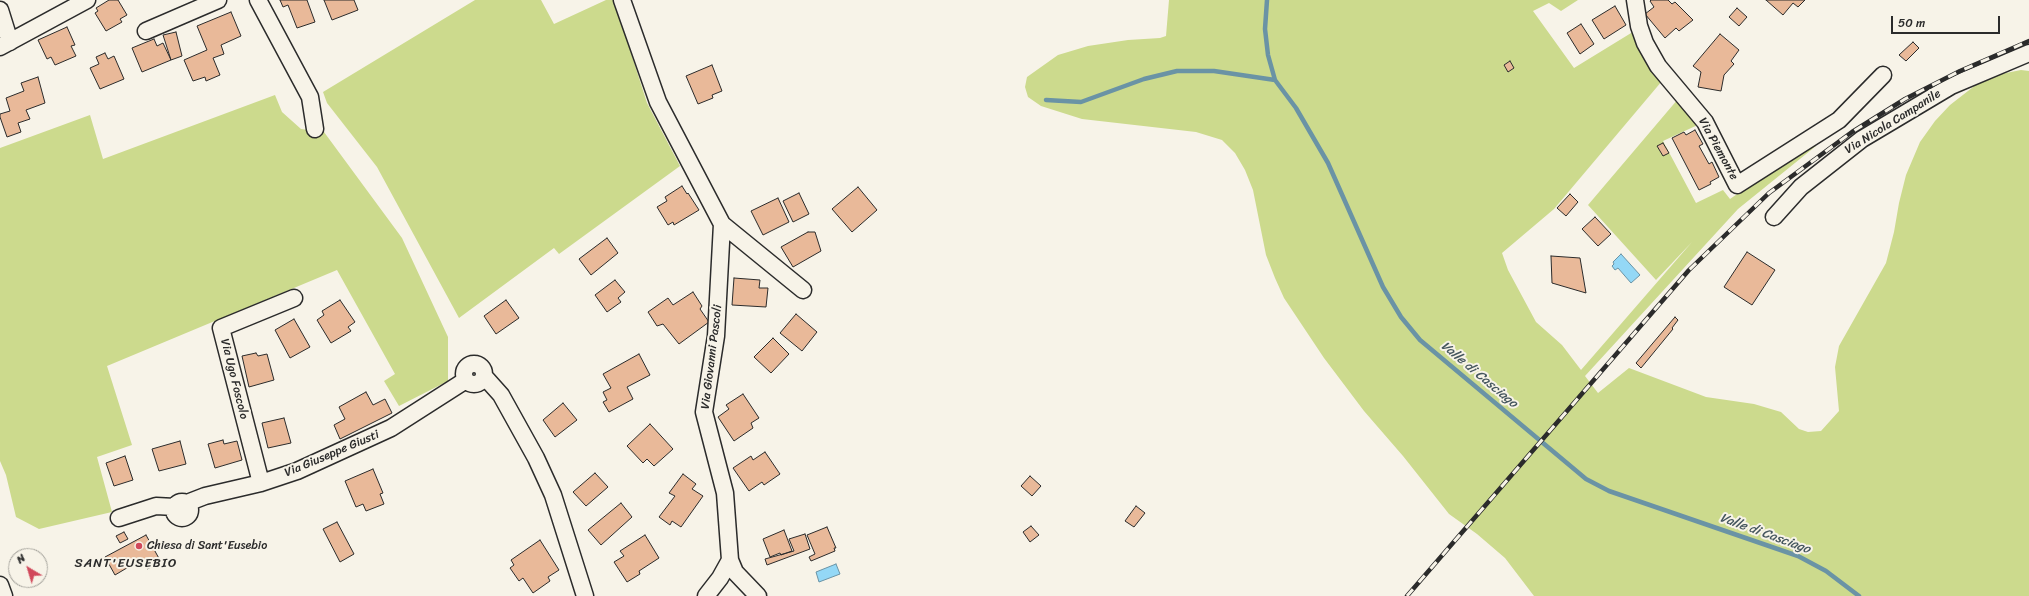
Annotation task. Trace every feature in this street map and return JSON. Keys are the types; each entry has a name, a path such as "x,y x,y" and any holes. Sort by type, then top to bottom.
{"street":[{"path":"0,10 5,44 87,0"},
{"path":"146,31 218,0"},
{"path":"258,0 310,97 315,129"},
{"path":"622,0 658,102 722,224 803,290"},
{"name":"Via Piemonte","path":"1635,0 1639,26 1645,44 1658,66 1705,122 1737,185 1839,120 1883,75"},
{"name":"Via Nicola Campanile","path":"1774,217 1801,187 1862,139 1951,86 2029,53"},
{"name":"Via Giovanni Pascoli","path":"722,224 716,336 704,412 725,493 730,560"},
{"name":"Via Ugo Foscolo","path":"261,483 221,328 294,298"},
{"name":"Via Giuseppe Giusti","path":"119,518 156,506 181,505 205,496 261,483 297,471 391,428 466,380 464,372 471,364 481,367 484,371 484,376 501,395 536,458 550,489 585,596"},
{"path":"706,596 720,578 730,560"},
{"path":"730,560 735,572 753,593 758,596"},
{"path":"0,585 4,596"}],"green space":[{"path":"475,0 541,0 554,24 606,0 614,0 647,103 680,166 559,254 554,248 459,318 377,167 327,103 323,92"},
{"path":"1169,0 1578,0 1561,11 1549,3 1533,11 1574,68 1636,30 1662,81 1554,209 1502,253 1508,270 1536,322 1562,345 1581,370 1692,242 1656,280 1588,205 1678,99 1702,123 1663,141 1696,203 1723,190 1730,199 1812,142 1816,146 1738,209 1585,376 1598,393 1629,368 1706,397 1754,404 1781,412 1799,429 1808,432 1821,431 1839,411 1835,367 1839,346 1886,263 1906,175 1920,142 1935,121 1950,105 1986,77 2021,70 2029,71 2029,596 1534,596 1505,558 1477,534 1449,514 1403,456 1364,411 1324,358 1284,298 1266,255 1253,190 1245,170 1235,153 1222,140 1196,132 1082,119 1041,106 1028,97 1025,87 1027,77 1058,55 1088,46 1128,40 1160,38 1166,36"},
{"path":"275,95 282,112 301,129 324,132 402,238 448,337 448,381 399,406 384,381 395,374 337,270 107,366 132,445 97,457 112,512 39,529 16,517 6,475 0,461 0,148 90,115 103,159"}],"water":[{"path":"1621,254 1640,275 1631,283 1618,268 1615,270 1612,266 1614,264 1613,262"},
{"path":"836,564 840,574 819,582 816,572"}],"building":[{"path":"109,0 118,0 127,15 120,19 122,22 106,31 95,13 98,11 96,8"},
{"path":"280,0 307,0 315,22 297,28 288,5 283,7"},
{"path":"324,0 354,0 358,10 332,20"},
{"path":"1668,0 1672,4 1675,2 1693,20 1679,31 1676,28 1665,38 1645,14 1654,7 1650,1"},
{"path":"1766,0 1805,0 1798,7 1793,3 1783,15"},
{"path":"1615,6 1626,25 1604,39 1592,20"},
{"path":"1737,8 1747,17 1739,26 1729,17"},
{"path":"231,12 241,36 221,45 224,54 213,58 220,75 206,81 205,77 193,81 184,60 207,50 197,26"},
{"path":"1581,24 1594,44 1580,54 1567,33"},
{"path":"67,27 75,45 71,46 76,56 55,65 51,57 47,59 38,40"},
{"path":"176,32 182,56 171,60 163,35"},
{"path":"1720,34 1739,50 1731,61 1734,64 1724,75 1721,91 1698,87 1701,72 1693,66"},
{"path":"154,39 157,46 163,43 171,60 142,72 132,48"},
{"path":"1913,42 1919,48 1906,61 1899,55"},
{"path":"105,53 108,59 114,56 124,79 100,89 90,68 99,64 96,57"},
{"path":"1510,61 1514,68 1508,72 1504,65"},
{"path":"712,65 722,91 712,95 713,98 698,104 686,76"},
{"path":"38,77 45,103 26,110 30,119 18,123 21,132 7,137 0,117 0,114 10,111 6,98 24,91 21,83"},
{"path":"1695,130 1703,144 1699,146 1709,164 1712,162 1719,177 1710,182 1711,184 1699,190 1672,138 1684,132 1686,135"},
{"path":"1663,143 1669,153 1663,156 1657,146"},
{"path":"682,186 699,210 674,225 673,222 668,225 657,207 667,201 665,197"},
{"path":"858,187 877,210 852,232 832,209"},
{"path":"799,193 809,214 793,222 783,201"},
{"path":"1570,194 1578,202 1566,216 1557,208"},
{"path":"778,198 789,222 763,235 751,211"},
{"path":"1595,217 1611,234 1598,246 1582,229"},
{"path":"808,232 815,232 821,251 793,267 781,247"},
{"path":"607,238 618,253 591,275 579,259"},
{"path":"1747,252 1775,270 1752,305 1724,287"},
{"path":"1551,256 1580,258 1586,293 1552,283"},
{"path":"734,278 760,280 759,288 768,288 766,307 732,305"},
{"path":"615,280 625,292 618,298 621,302 607,312 595,295"},
{"path":"693,292 702,306 700,309 709,322 679,344 663,324 657,326 648,312 668,298 673,305"},
{"path":"340,300 355,322 348,327 351,331 331,343 317,320 324,315 322,311"},
{"path":"506,300 519,318 496,334 484,316"},
{"path":"796,314 817,332 802,351 780,333"},
{"path":"1675,317 1678,320 1672,328 1673,329 1641,368 1636,363"},
{"path":"294,319 310,347 290,358 275,330"},
{"path":"773,338 789,354 771,373 754,357"},
{"path":"256,353 258,356 267,354 274,380 249,387 242,356"},
{"path":"639,354 650,375 627,387 633,399 609,412 603,402 607,400 603,392 611,388 603,374"},
{"path":"366,392 373,405 385,399 392,413 340,439 334,425 345,419 339,407"},
{"path":"743,394 759,418 751,423 753,428 734,441 718,417 729,409 726,405"},
{"path":"563,403 577,420 555,437 543,420"},
{"path":"284,418 291,443 268,448 262,423"},
{"path":"650,424 673,449 654,466 647,459 643,463 627,446"},
{"path":"223,440 224,444 237,441 242,460 215,468 208,444"},
{"path":"180,441 186,464 159,471 152,449"},
{"path":"765,452 780,474 764,485 762,482 749,491 733,468 751,456 753,460"},
{"path":"125,456 133,480 114,486 106,463"},
{"path":"373,469 383,493 380,494 384,504 366,511 363,504 356,507 345,481"},
{"path":"595,473 608,487 586,506 573,492"},
{"path":"683,474 696,484 692,489 703,496 681,527 672,521 670,525 659,517 675,496 669,493"},
{"path":"1030,476 1041,486 1032,496 1021,486"},
{"path":"621,503 632,517 601,545 588,530"},
{"path":"1136,506 1145,513 1134,527 1125,521"},
{"path":"337,522 354,554 340,562 323,529"},
{"path":"1031,526 1039,535 1030,542 1023,532"},
{"path":"827,527 836,548 834,548 835,551 811,561 809,557 815,554 807,535"},
{"path":"784,530 792,551 781,555 780,553 770,557 763,539"},
{"path":"124,532 128,539 120,543 116,536"},
{"path":"805,534 810,549 767,565 765,559 794,551 789,539"},
{"name":"Chiesa di Sant'Eusebio","path":"146,535 161,562 147,569 142,559 115,575 105,557"},
{"path":"645,535 659,558 639,571 640,574 627,582 614,562 624,556 620,551"},
{"path":"540,540 559,570 548,577 550,581 533,593 523,578 519,581 510,568 514,565 511,560"}],"waterway":[{"name":"Valle di Casciago","path":"1267,0 1265,29 1268,55 1275,80 1296,108 1328,163 1383,287 1401,317 1420,340 1586,479 1609,491 1798,556 1826,571 1859,596"},
{"path":"1046,100 1081,102 1144,79 1177,71 1214,71 1275,80"}],"railway":[{"path":"1407,596 1689,270 1769,193 1852,132 1905,99 1960,71 2029,41"}],"place":[{"name":"Chiesa di Sant'Eusebio","path":"139,546"}],"district":[{"name":"SANT'EUSEBIO","path":"126,564"}]}
